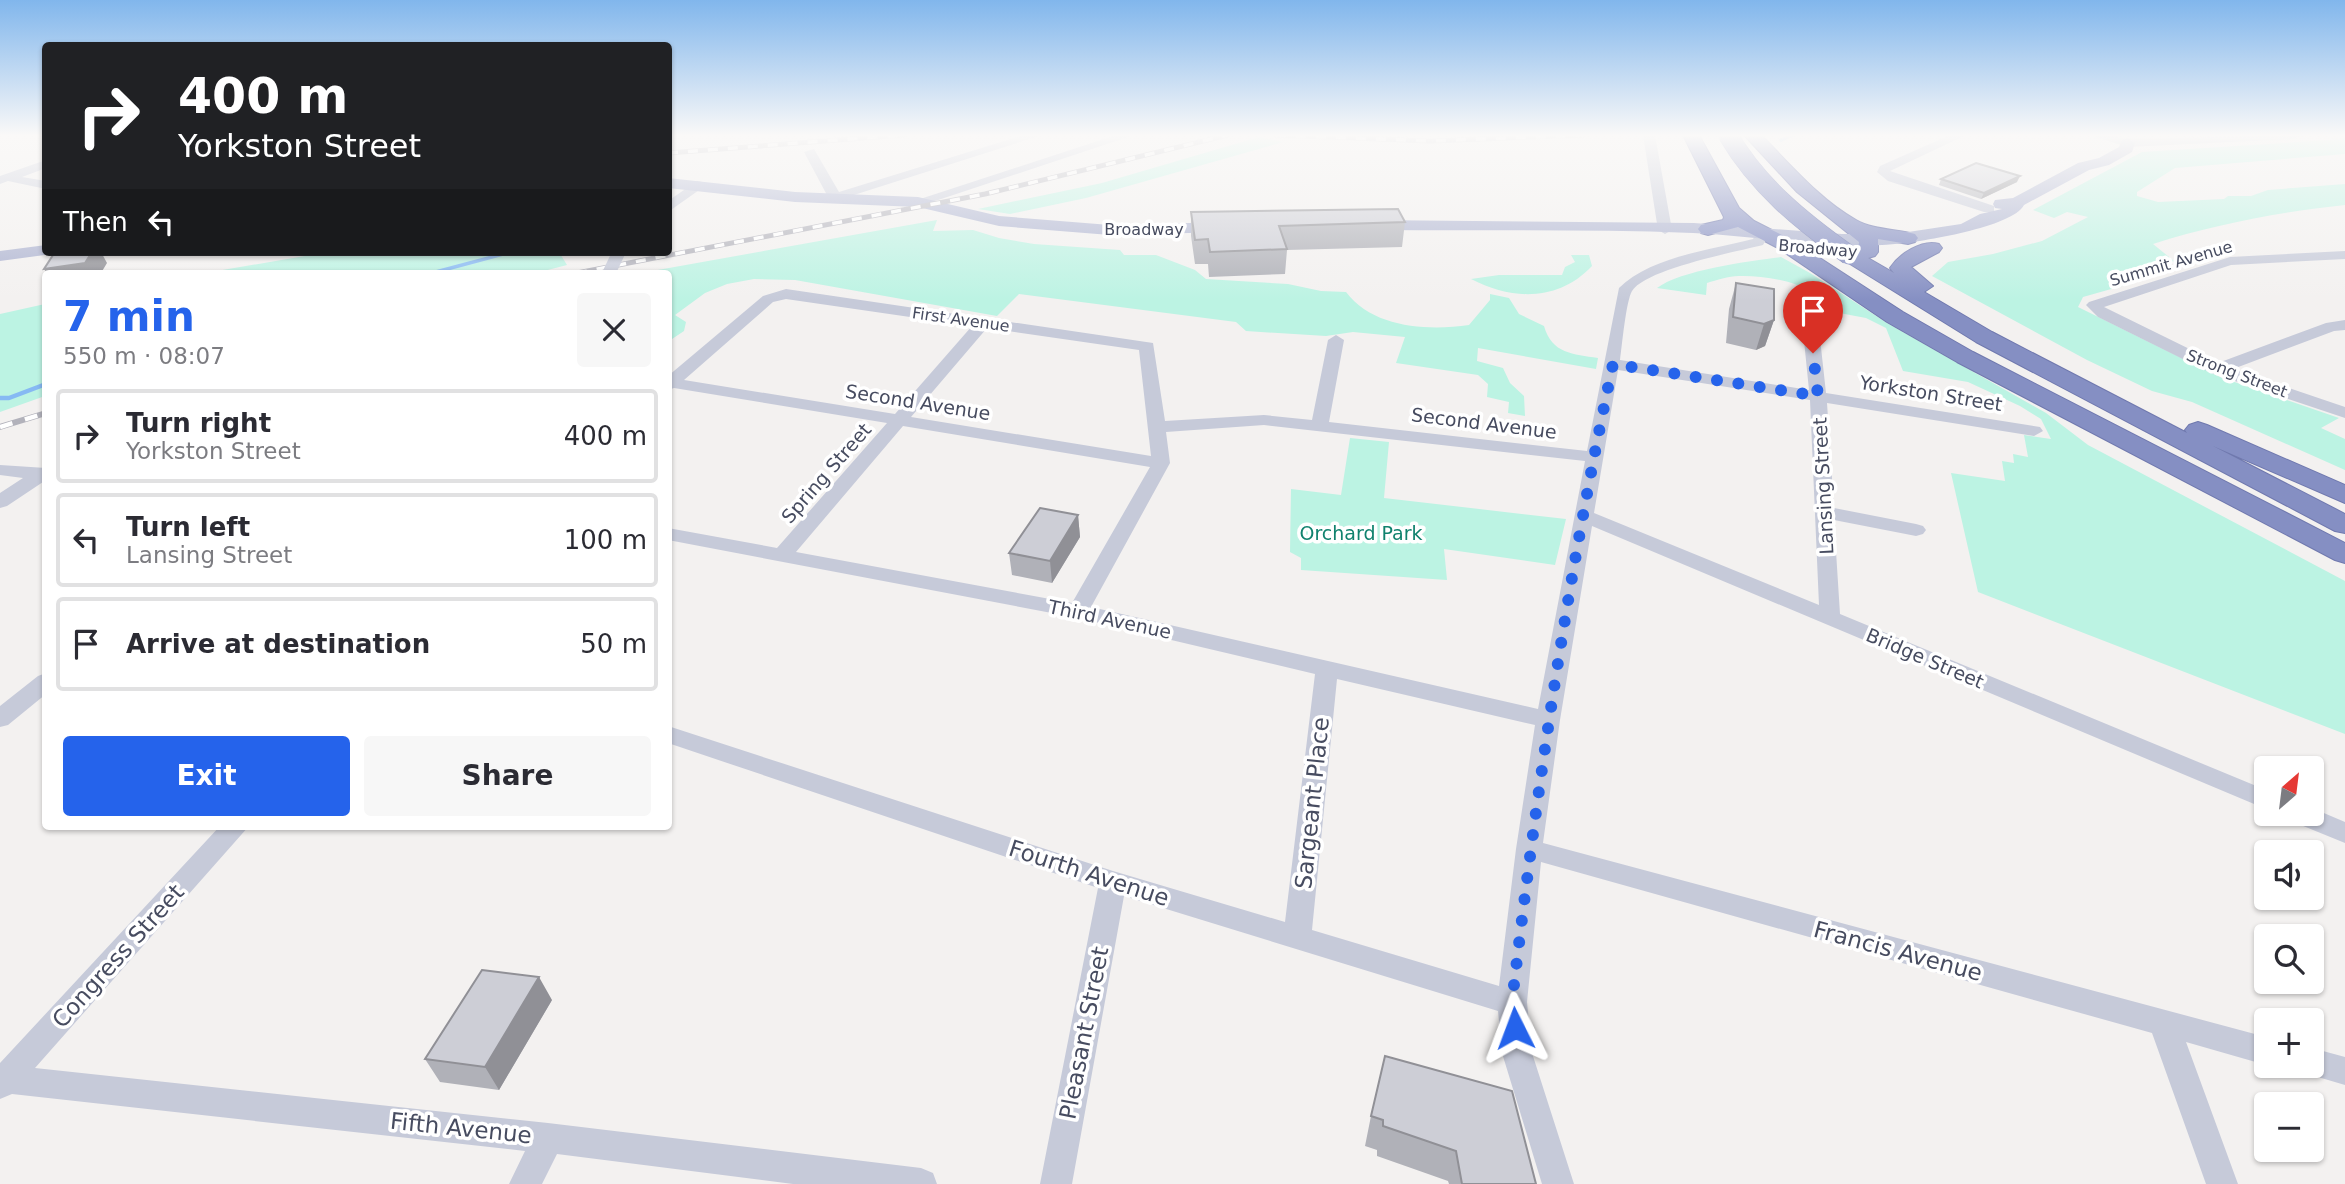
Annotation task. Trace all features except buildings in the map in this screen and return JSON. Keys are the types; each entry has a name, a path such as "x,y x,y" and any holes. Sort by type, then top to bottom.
{"highway":[{"path":"1708,229 1730,224 1734,217 1720,190"},
{"path":"1749,190 1822,253 1964,342 2345,548"},
{"path":"1770,190 1796,215 1856,242 1922,286 2005,334 2131,398 2345,495"},
{"path":"1805,190 1856,242 1984,337 2257,482 2345,523"},
{"path":"1731,211 1760,237 1785,244 1865,298 1947,347 2184,473 2345,554"},
{"path":"1856,242 1870,232 1908,238"},
{"path":"1922,286 1900,268 1904,262 1932,248"}],"main road":[{"name":"Broadway","path":"740,190 795,197 918,202 999,220 1110,230 1250,227"},
{"name":"Broadway","path":"1665,230 1932,248 1958,237 1965,228 1988,213 1999,217 2013,210 2017,202 2039,190"},
{"name":"Broadway","path":"1354,225 1708,229 1760,237"},
{"name":"Broadway","path":"1908,238 1965,228"},
{"name":"Broadway","path":"1785,244 1856,242"},
{"path":"0,256 42,251"}],"street":[{"path":"672,205 690,190"},
{"path":"831,190 835,197 857,190"},
{"path":"918,202 955,190"},
{"path":"1658,190 1665,230"},
{"path":"1926,190 1988,213"},
{"path":"1558,1184 1517,1053 1512,1002 1529,849 1548,720 1624,291 1638,277 1656,269 1760,237"},
{"name":"Summit Avenue","path":"2095,307 2097,303 2230,261 2345,255"},
{"name":"First Avenue","path":"672,381 775,295 786,294 1147,346 1158,427"},
{"name":"Strong Street","path":"2095,307 2217,369 2345,413"},
{"name":"Lansing Street","path":"1808,311 1818,396 1830,619"},
{"name":"Spring Street","path":"781,556 984,322"},
{"path":"2217,369 2332,326 2345,326"},
{"path":"1320,425 1336,340"},
{"name":"Yorkston Street","path":"1613,364 2034,431"},
{"name":"Second Avenue","path":"672,383 1161,463"},
{"name":"Second Avenue","path":"1158,427 1264,420 1594,457"},
{"path":"1078,611 1161,463 1158,427"},
{"path":"1,470 42,474"},
{"path":"0,502 42,475"},
{"path":"1825,512 1916,530"},
{"name":"Bridge Street","path":"1585,516 2254,795"},
{"name":"Third Avenue","path":"672,535 1078,611 1548,720"},
{"name":"Sargeant Place","path":"1297,939 1327,667"},
{"path":"6,708 42,684"},
{"path":"6,708 42,706"},
{"name":"Fourth Avenue","path":"672,734 1113,882 1512,1002"},
{"path":"2324,824 2345,833"},
{"name":"Congress Street","path":"2,1081 232,830"},
{"name":"Francis Avenue","path":"1529,849 2254,1048"},
{"name":"Pleasant Street","path":"1056,1184 1113,882"},
{"path":"2164,1024 2222,1184"},
{"path":"2324,1065 2345,1071"},
{"name":"Fifth Avenue","path":"2,1081 548,1138 921,1184"},
{"path":"525,1184 548,1138"}],"green space":[{"path":"1067,190 1113,190 1010,214 978,209"},
{"path":"2070,190 2140,190 2137,196 2158,202 2224,199 2228,196 2251,196 2267,190 2345,190 2345,205 2248,220 2153,244 2174,261 2154,270 2143,280 2083,297 2078,307 2220,377 2339,418 2321,428 2345,439 2345,470 2192,402 2152,391 2087,360 1932,276 1948,262 2042,241 2088,217 2067,212 2054,218 2033,210"},
{"path":"937,220 933,231 973,230 1034,244 1120,250 1124,255 1156,255 1195,270 1206,279 1288,284 1321,291 1346,292 1357,304 1371,313 1386,320 1419,327 1469,325 1490,300 1490,294 1509,298 1519,314 1544,326 1552,342 1558,347 1572,354 1598,358 1596,369 1478,348 1477,361 1503,368 1510,383 1524,396 1525,416 1508,413 1509,402 1487,397 1488,384 1478,375 1396,363 1405,337 1353,332 1326,336 1246,331 1236,322 1019,294 997,316 795,280 754,279 727,284 705,293 675,315 686,322 684,331 672,339 672,270 658,270"},
{"path":"1571,255 1589,255 1592,266 1579,278 1550,291 1519,294 1471,279 1499,275 1562,275 1565,267 1575,262"},
{"path":"305,256 561,256 567,265 548,270 223,270"},
{"path":"1781,257 1887,323 2046,413 2088,445 2345,581 2345,734 1978,592 1951,473 2005,481 2002,461 2014,463 2013,454 2028,457 2024,435 2051,439 2041,419 2020,406 1968,382 1903,371 1886,328 1866,318 1834,312 1817,294 1792,283 1764,277 1739,276 1707,283 1706,295 1657,288 1698,271"},
{"path":"42,305 42,397 0,412 0,314"},
{"name":"Orchard Park","path":"1350,438 1389,442 1384,498 1566,519 1555,565 1444,549 1447,580 1301,570 1301,558 1290,552 1291,489 1341,495"}],"waterway":[{"path":"443,270 496,256"},
{"path":"0,398 9,398 42,386"}],"railway":[{"path":"672,255 1000,190"},
{"path":"592,270 665,256"},
{"path":"0,427 42,414"}],"route":[{"path":"1515,1028 1512,1002 1529,849 1544,746 1594,457 1613,364 1818,396 1813,353"}]}
